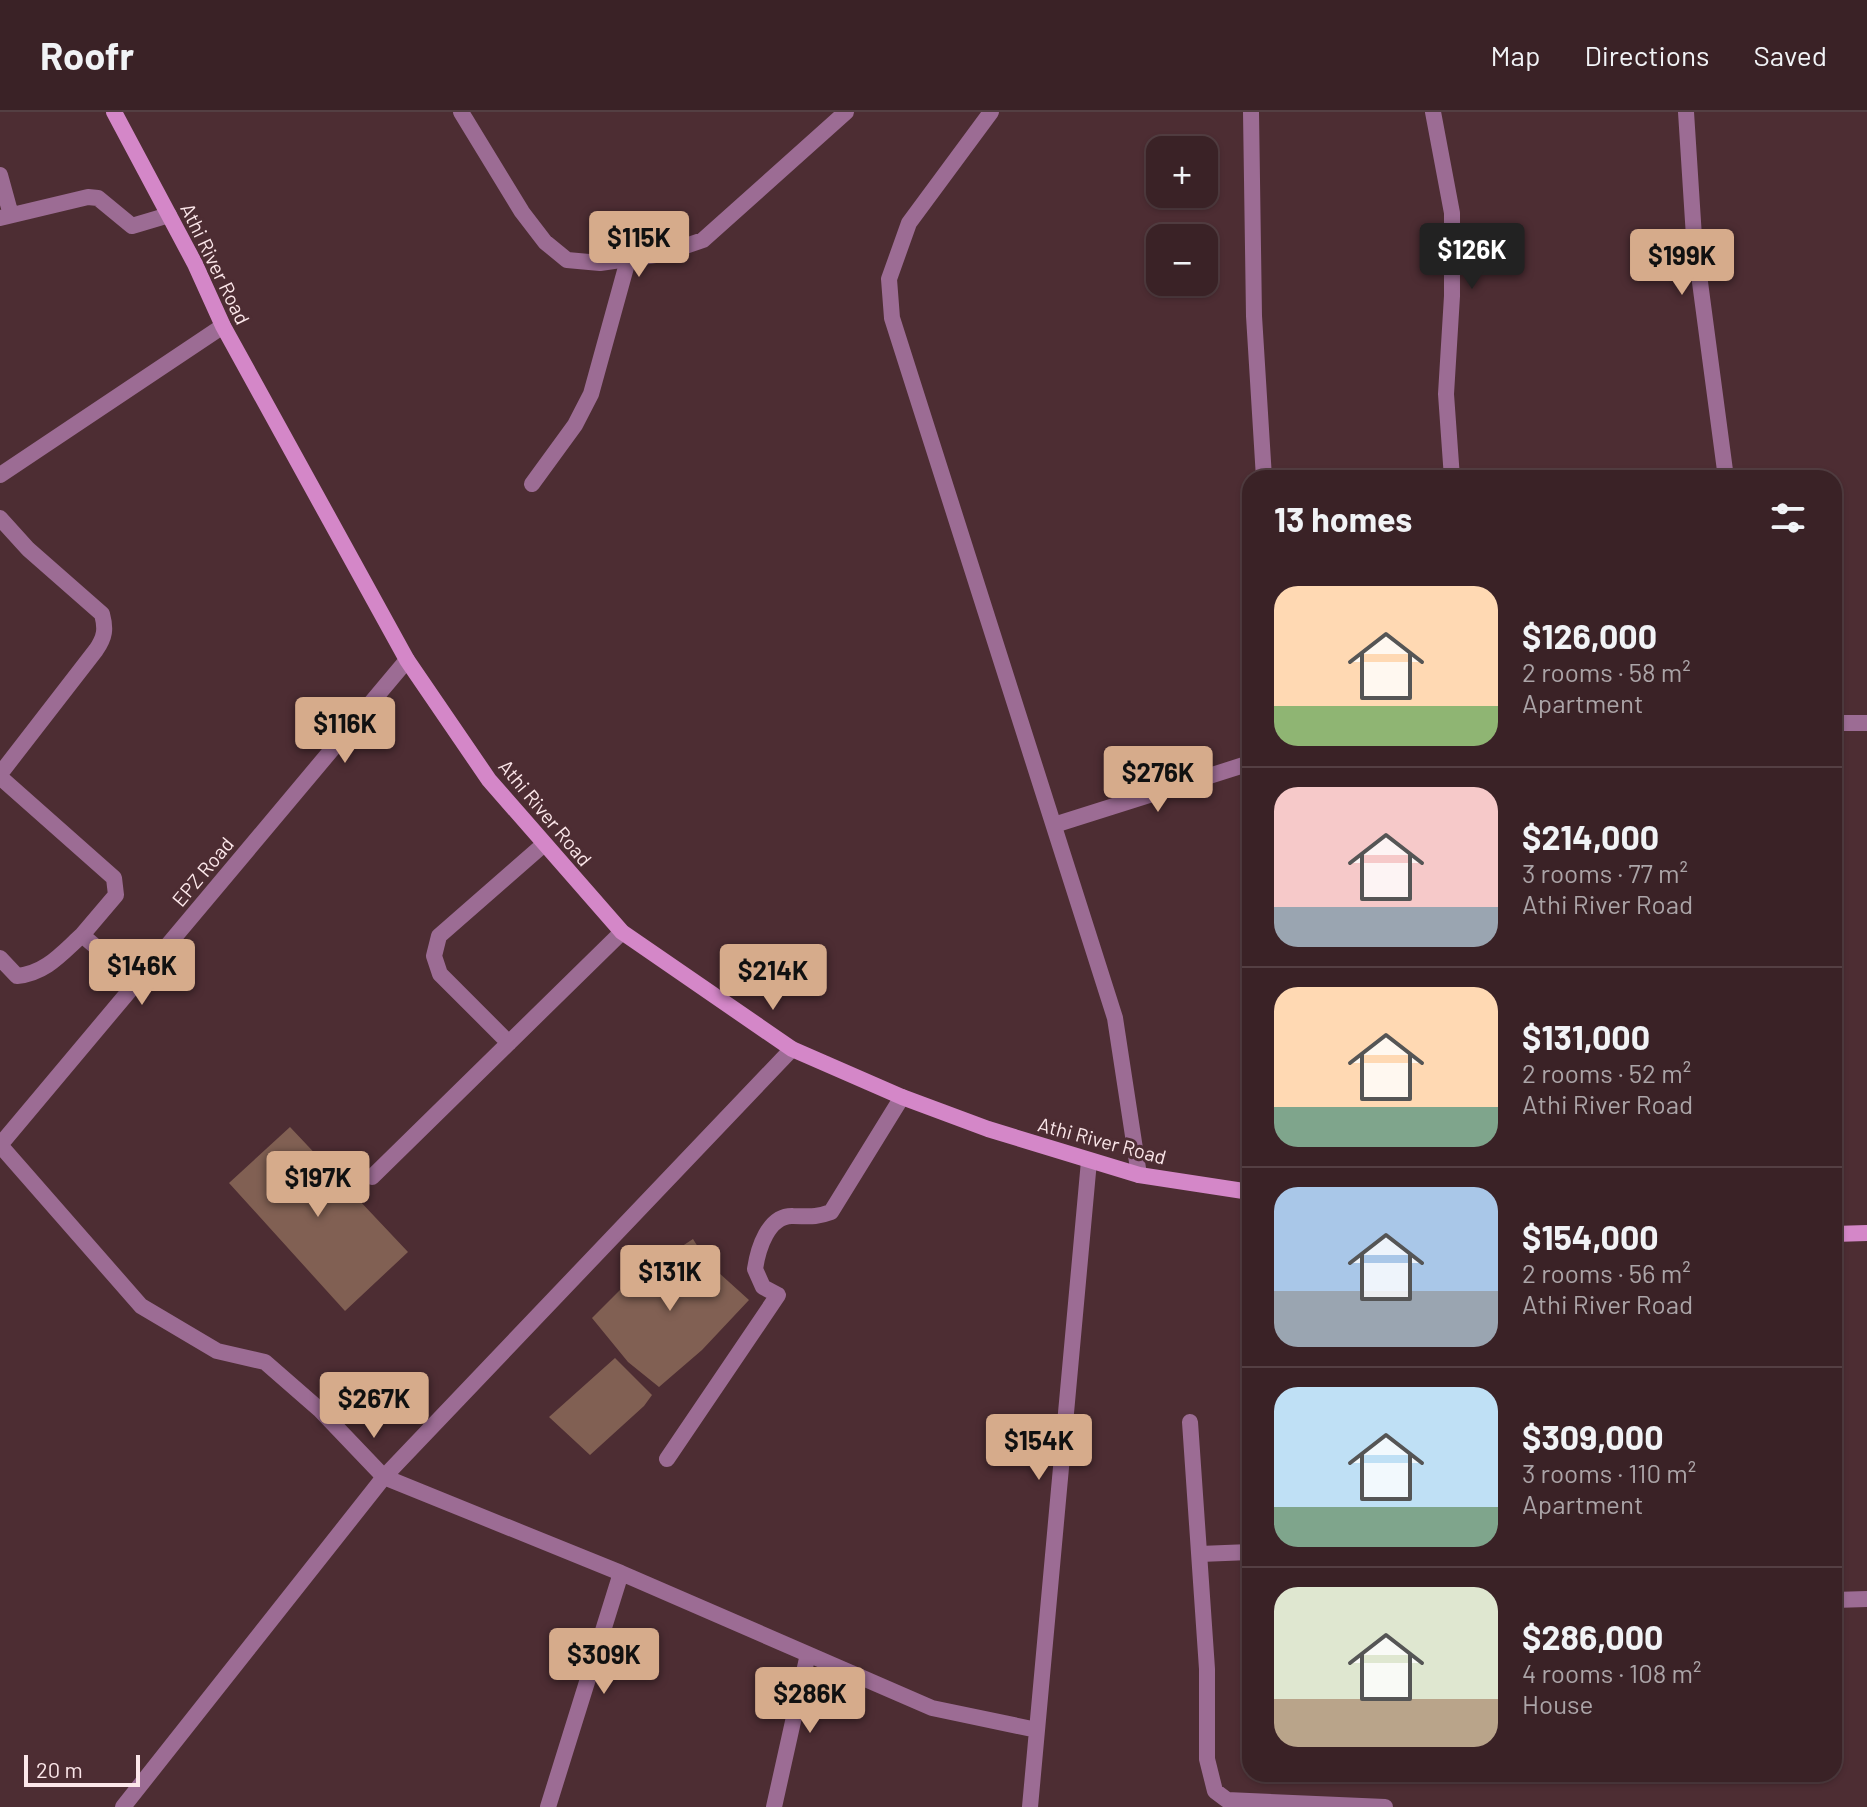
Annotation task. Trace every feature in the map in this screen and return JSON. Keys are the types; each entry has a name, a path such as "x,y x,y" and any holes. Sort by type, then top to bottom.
{"main road":[{"name":"Athi River Road","path":"114,112 223,326 407,660 489,780 622,932 792,1049 902,1097 988,1129 1139,1175 1242,1191"},
{"path":"1842,1234 1867,1233"}],"street":[{"path":"461,112 514,200 545,242 567,260 600,263 662,254 703,240 846,112"},
{"path":"991,112 909,223 889,279 892,318 1115,1018 1139,1175"},
{"path":"1251,112 1254,316 1264,470"},
{"path":"1433,112 1452,213 1452,296 1446,394 1451,470"},
{"path":"1686,112 1694,237 1725,470"},
{"path":"0,175 6,217 88,197 98,198 132,226 169,215"},
{"path":"532,484 575,425 591,394 628,260"},
{"path":"0,475 223,326"},
{"path":"0,518 28,549 102,614 105,625 104,638 96,650 0,776 114,878 116,895 82,935 42,970 17,976 0,958"},
{"name":"EPZ Road","path":"0,1145 407,660"},
{"path":"1842,723 1867,723"},
{"path":"1054,825 1242,766"},
{"path":"509,1043 440,974 434,956 439,936 543,845"},
{"path":"372,1177 622,932"},
{"path":"82,935 137,982"},
{"path":"123,1807 384,1477 792,1049"},
{"path":"667,1459 778,1295 763,1287 755,1269 767,1232 780,1218 810,1219 831,1212 902,1097"},
{"path":"0,1145 141,1306 217,1351 265,1362 320,1410 384,1477 621,1573 932,1708 1037,1730"},
{"path":"1030,1807 1089,1161"},
{"path":"1190,1422 1207,1669 1207,1759 1215,1791 1227,1800 1385,1807"},
{"path":"1200,1554 1242,1552"},
{"path":"548,1807 621,1573"},
{"path":"1842,1600 1867,1599"},
{"path":"774,1807 808,1654"}],"building":[{"path":"290,1127 408,1252 345,1311 229,1183"},
{"path":"693,1239 708,1263 749,1300 702,1350 659,1387 628,1362 592,1318 629,1281"},
{"path":"615,1358 652,1395 590,1455 549,1417"}]}
